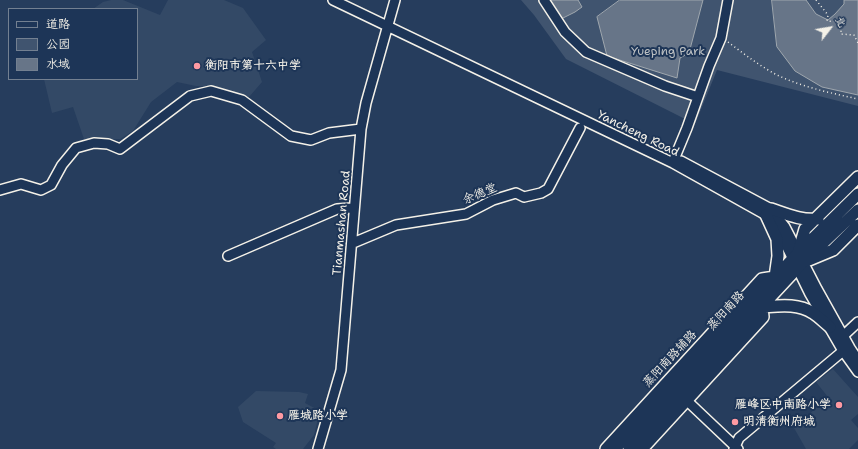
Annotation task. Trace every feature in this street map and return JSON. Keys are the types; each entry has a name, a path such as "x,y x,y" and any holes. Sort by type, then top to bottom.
{"main road":[{"path":"798,261 805,229 858,176"},
{"name":"蒸阳南路","path":"615,449 775,277 798,261 838,214 858,194"},
{"path":"642,449 684,397 762,307 798,261 858,210"},
{"path":"775,277 778,256 776,239 769,212 815,219 838,214"},
{"path":"798,261 833,250 858,225"},
{"name":"蒸阳南路辅路","path":"606,449 762,279 775,277"},
{"path":"762,307 787,305 802,308 814,313 830,327"},
{"path":"630,449 684,397"}],"street":[{"name":"Yancheng Road","path":"333,0 386,22 675,158 769,212 784,226 798,261 830,327 843,351 858,372"},
{"name":"Yancheng Road","path":"345,0 386,22 769,212"},
{"name":"Tianmashan Road","path":"314,449 338,370 359,129 386,22 389,0"},
{"name":"Tianmashan Road","path":"386,22 395,0"},
{"path":"544,0 565,32 586,52 664,86 698,97"},
{"path":"675,158 721,38 728,0"},
{"path":"0,190 22,184 41,190 51,185 62,165 76,148 94,143 108,144 120,149 190,96 212,92 242,100 291,136 311,140 329,133 359,129"},
{"name":"余德堂","path":"353,243 396,225 466,214 493,200 516,193 524,197 541,193 548,189 580,128"},
{"name":"Tianmashan Road","path":"318,449 341,370 353,243 359,129"},
{"path":"228,256 337,209 352,208"},
{"name":"Yancheng Road","path":"798,261 858,360"},
{"path":"843,336 858,322"},
{"path":"684,397 736,448 739,438 843,351"}],"path":[{"path":"816,0 828,15 827,21 841,22 841,34 854,36 858,43"},
{"path":"721,38 778,75 818,90 858,99"}],"shaded area":[{"name":"衡阳市第十六中学","path":"123,0 160,15 168,0 224,0 243,8 266,40 252,52 262,82 249,97 215,86 196,86 177,82 151,102 133,131 120,139 84,139 73,107 52,113 44,80 138,80 138,8 94,8 103,2"},
{"name":"雁峰区中南路小学","path":"833,369 858,397 858,414 851,420 858,428 858,440 849,449 806,449 794,428 828,397 816,382"},
{"name":"雁城路小学","path":"256,391 299,392 308,394 305,403 320,411 314,435 303,449 276,449 273,447 276,443 243,422 238,407"}],"green space":[{"name":"Yueping Park","path":"521,0 858,0 858,106 717,70 695,124 566,59 534,15"}],"water":[{"path":"546,0 578,0 582,7 559,20"},
{"path":"620,0 703,0 689,53 680,58 677,78 607,56 597,17"},
{"path":"772,0 806,0 816,14 828,20 844,4 844,0 858,0 858,95 822,87 795,71 777,47"}],"place":[{"name":"衡阳市第十六中学","path":"197,66"},
{"name":"雁峰区中南路小学","path":"839,405"},
{"name":"雁城路小学","path":"280,416"},
{"name":"明清衡州府城","path":"735,422"}]}
